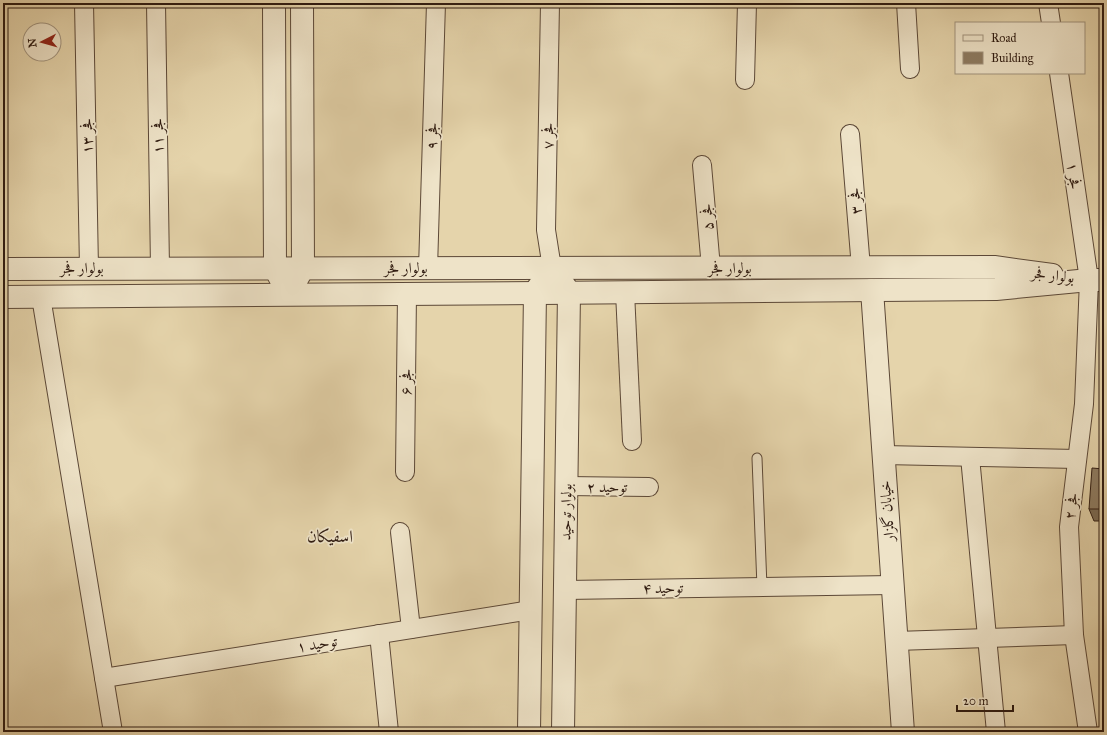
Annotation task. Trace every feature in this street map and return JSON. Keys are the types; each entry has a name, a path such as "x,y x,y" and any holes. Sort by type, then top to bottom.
{"street":[{"name":"فجر ۱۳","path":"84,3 89,268"},
{"name":"فجر ۱۱","path":"156,3 160,268"},
{"path":"274,3 275,268 289,296"},
{"path":"289,296 303,268 302,3"},
{"name":"فجر ۹","path":"428,269 436,3"},
{"name":"فجر ۷","path":"550,3 546,230 552,268"},
{"path":"745,80 747,3"},
{"path":"906,3 910,69"},
{"path":"1048,3 1051,22"},
{"name":"فجر ۱","path":"1059,74 1096,280"},
{"name":"فجر ۳","path":"850,134 861,268"},
{"name":"فجر ۵","path":"702,165 711,268"},
{"name":"بولوار فجر","path":"3,269 994,267 1096,280"},
{"path":"529,732 535,292 552,268 569,292"},
{"name":"بولوار فجر","path":"3,297 289,296 407,293 996,289 1096,280"},
{"name":"فجر ۲","path":"1088,732 1074,634 1069,527 1084,404 1096,280"},
{"name":"خیابان گلزار","path":"872,290 902,732"},
{"name":"بولوار توحید","path":"563,732 569,292"},
{"path":"626,292 632,441"},
{"name":"فجر ۶","path":"405,472 407,293"},
{"path":"41,297 113,732"},
{"path":"534,379 535,372 539,366 544,363 551,362 557,363 563,367 568,379"},
{"path":"883,455 1077,459"},
{"path":"970,457 996,732"},
{"name":"توحید ۲","path":"566,486 649,487"},
{"path":"400,532 411,629"},
{"name":"توحید ۴","path":"565,590 892,585"},
{"name":"توحید ۱","path":"104,678 530,610"},
{"path":"379,634 389,732"},
{"path":"896,641 1074,634"}],"lane":[{"path":"757,458 762,587"}],"building":[{"path":"1092,468 1104,469 1104,509 1089,509"}],"district":[{"name":"اسفیکان","path":"330,536"}]}
